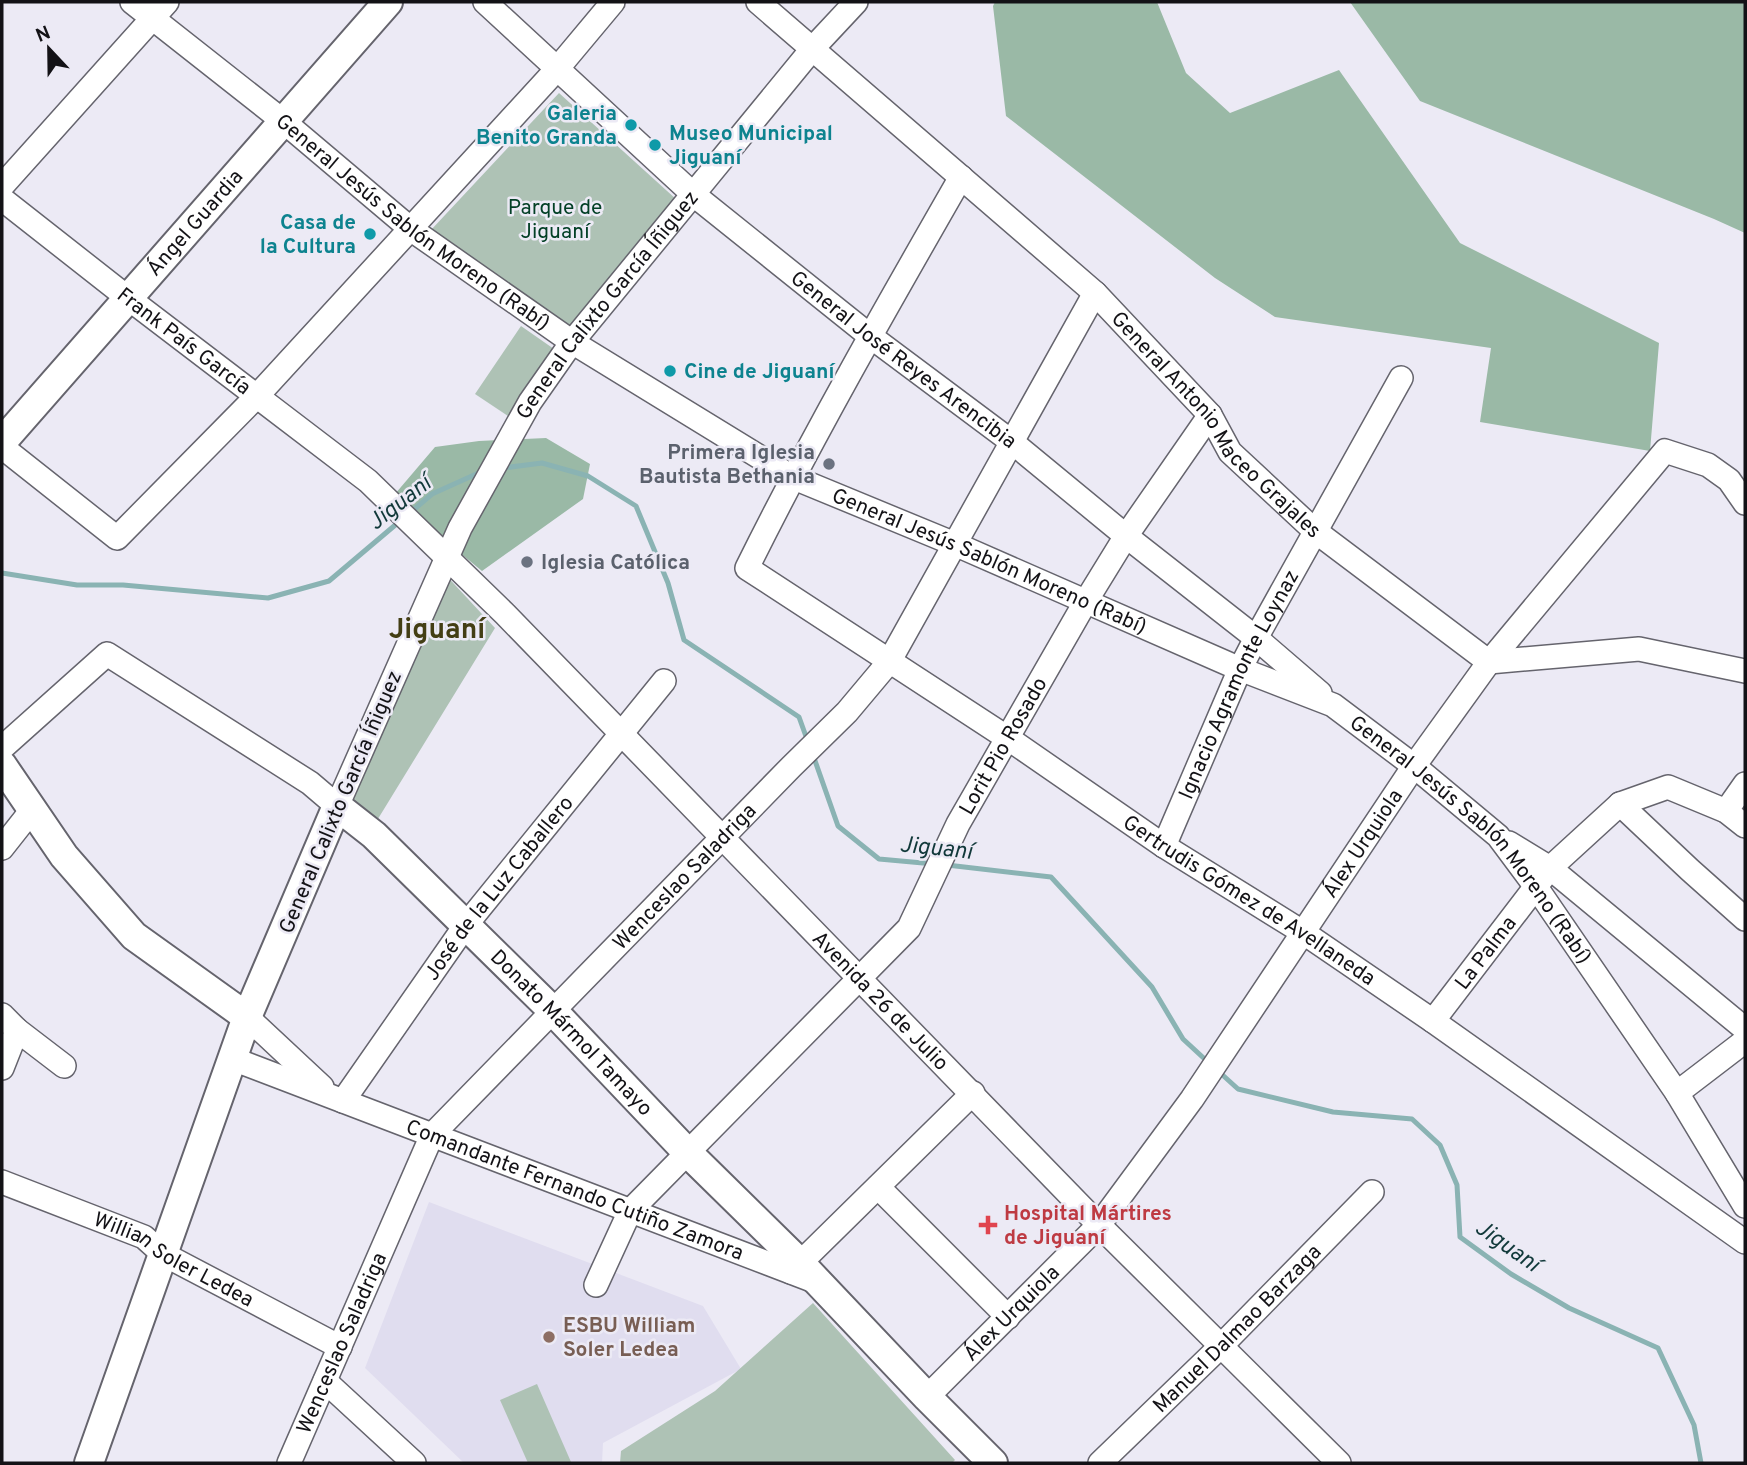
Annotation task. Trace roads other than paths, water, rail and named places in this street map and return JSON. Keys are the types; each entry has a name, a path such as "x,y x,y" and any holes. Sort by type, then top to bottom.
{"main road":[{"name":"Ángel Guardia","path":"2,444 388,2"},
{"name":"Comandante Fernando Cutiño Zamora","path":"2,765 65,856 134,936 247,1017"},
{"name":"Donato Mármol Tamayo","path":"337,806 373,835 553,1011 803,1272 993,1463"},
{"name":"General Calixto García Íñiguez","path":"89,1463 247,1017 337,806"}],"street":[{"name":"General Jesús Sablón Moreno (Rabí)","path":"132,2 283,121 412,230 572,342 792,477 957,545 1240,669 1333,705 1414,766 1498,836 1677,1093 1745,1206"},
{"path":"2,186 167,2"},
{"name":"General José Reyes Arencibia","path":"485,2 694,195 870,336 1012,442 1256,638 1333,705"},
{"path":"2,444 117,537 257,396 412,230 557,69 613,2"},
{"name":"General Antonio Maceo Grajales","path":"758,2 1095,293 1210,415 1230,452 1315,531 1489,662"},
{"name":"General Calixto García Íñiguez","path":"337,806 446,557 530,402 572,342 813,48 856,2"},
{"path":"792,477 961,177"},
{"name":"Frank País García","path":"2,199 128,299 368,481 425,536"},
{"name":"Wenceslao Saladriga","path":"289,1463 432,1135 847,712 890,662 1095,293"},
{"name":"Ignacio Agramonte Loynaz","path":"1164,846 1240,669 1401,378"},
{"name":"Lorit Pio Rosado","path":"596,1286 629,1211 909,928 958,824 1086,601 1126,536 1210,415"},
{"name":"Álex Urquiola","path":"927,1397 1099,1225 1192,1099 1414,766 1489,662 1665,451 1708,465 1729,480 1745,503"},
{"name":"Gertrudis Gómez de Avellaneda","path":"792,477 747,568 1009,739 1164,846 1304,933 1745,1242"},
{"name":"Avenida 26 de Julio","path":"425,536 505,614 1099,1225 1339,1463"},
{"path":"1489,662 1639,649 1745,671"},
{"name":"Donato Mármol Tamayo","path":"2,748 107,654 310,783 337,806"},
{"name":"José de la Luz Caballero","path":"338,1099 465,926 664,681"},
{"path":"1745,783 1726,811 1745,826"},
{"name":"La Palma","path":"1433,1021 1550,868 1620,804 1668,787 1726,811"},
{"path":"1620,804 1745,919"},
{"path":"2,848 32,810"},
{"path":"1498,836 1550,868 1745,1029"},
{"name":"Comandante Fernando Cutiño Zamora","path":"247,1017 338,1099"},
{"path":"2,1068 9,1023 64,1066"},
{"path":"1677,1093 1745,1041"},
{"name":"Comandante Fernando Cutiño Zamora","path":"233,1059 629,1211 803,1272"},
{"path":"803,1272 878,1187 973,1093"},
{"name":"Willian Soler Ledea","path":"2,1182 144,1237 163,1255 340,1347"},
{"path":"878,1187 1008,1317"},
{"name":"Manuel Dalmao Barzaga","path":"1100,1463 1220,1347 1372,1192"},
{"path":"325,1381 414,1463"}],"waterway":[{"name":"Jiguaní","path":"503,468 542,463 588,476 636,506 668,583 684,640 799,717 808,742"},
{"name":"Jiguaní","path":"410,513 432,494 483,471"},
{"name":"Jiguaní","path":"2,573 77,585 123,585 268,598 329,581 400,521"},
{"name":"Jiguaní","path":"813,755 838,826 879,859 934,864"},
{"name":"Jiguaní","path":"947,865 1051,877 1152,987 1183,1039 1209,1063"},
{"name":"Jiguaní","path":"1217,1070 1238,1089 1333,1112 1412,1119 1440,1145 1457,1185 1460,1237 1511,1274 1569,1308 1658,1348 1694,1425 1701,1463"}],"place":[{"name":"Galeria Benito Granda","path":"631,125"},
{"name":"Museo Municipal Jiguaní","path":"655,145"},
{"name":"Casa de la Cultura","path":"370,234"},
{"name":"Cine de Jiguaní","path":"670,371"},
{"name":"Primera Iglesia Bautista Bethania","path":"829,464"},
{"name":"Iglesia Católica","path":"527,562"},
{"name":"Hospital Mártires de Jiguaní","path":"988,1225"},
{"name":"ESBU William Soler Ledea","path":"549,1337"}],"district":[{"name":"Jiguaní","path":"437,628"}],"park label":[{"name":"Parque de Jiguaní","path":"555,219"}]}
